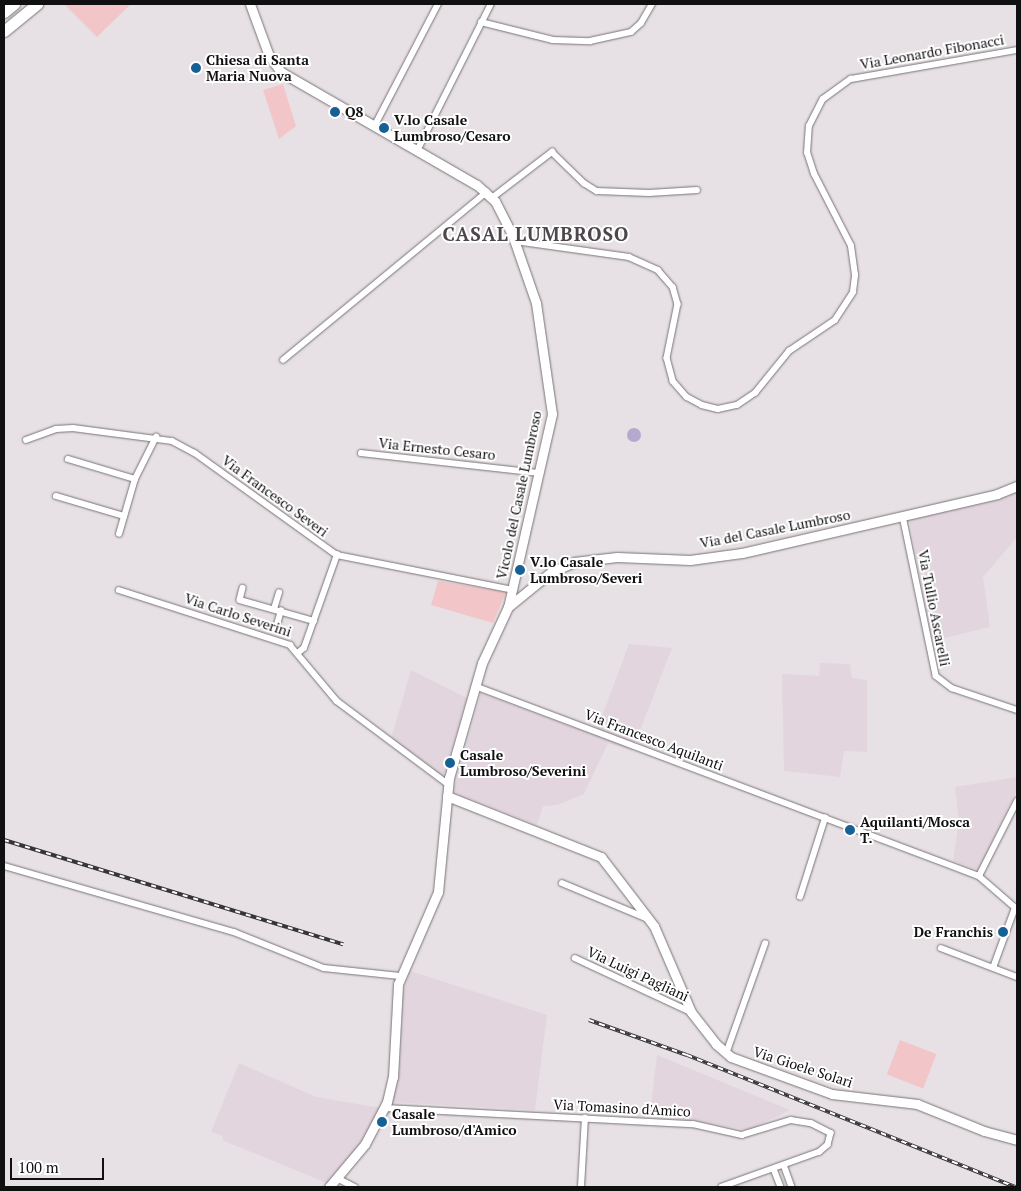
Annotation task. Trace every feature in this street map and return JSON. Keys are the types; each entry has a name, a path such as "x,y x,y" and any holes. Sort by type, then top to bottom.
{"highway":[{"path":"4,12 14,4"},
{"path":"4,31 37,4"}],"street":[{"path":"250,4 276,67 297,83 417,151 489,195"},
{"path":"374,126 438,4"},
{"path":"417,151 491,4"},
{"path":"481,22 554,40 590,41 631,32 643,21 652,4"},
{"name":"Via Leonardo Fibonacci","path":"515,241 632,258 658,270 673,287 678,304 667,358 673,382 683,394 702,405 717,409 737,405 757,391 789,351 835,320 854,290 855,273 850,243 816,178 807,153 809,126 823,99 851,79 1017,50"},
{"path":"283,360 489,195 552,152 584,183 597,191 649,193 697,190"},
{"name":"Vicolo del Casale Lumbroso","path":"489,195 515,241 535,296 551,393 551,424 508,607"},
{"name":"Via Francesco Severi","path":"26,440 56,429 72,428 156,437 195,453 337,555 513,590"},
{"path":"119,534 135,479 156,437"},
{"name":"Via Ernesto Cesaro","path":"361,454 541,473"},
{"path":"68,459 135,479"},
{"name":"Via del Casale Lumbroso","path":"329,1187 366,1144 385,1108 393,1077 395,1008 400,976 440,886 448,784 483,659 508,607 551,572 576,562 618,557 705,559 759,550 1002,493 1017,486"},
{"path":"56,496 124,516"},
{"name":"Via Tullio Ascarelli","path":"903,516 936,676 952,688 1017,710"},
{"path":"298,652 304,648 337,555"},
{"path":"243,588 240,600 314,621"},
{"name":"Via Carlo Severini","path":"119,590 278,640 298,652 318,682 337,701 448,784"},
{"path":"276,628 279,594"},
{"name":"Via Francesco Aquilanti","path":"475,686 979,876 1016,909"},
{"name":"Via Gioele Solari","path":"446,796 594,852 610,866 650,920 691,1012 726,1054 832,1094 917,1104 984,1131 1017,1140"},
{"path":"979,876 1017,801"},
{"path":"800,897 825,818"},
{"path":"4,866 242,934 324,968 400,976"},
{"path":"562,883 650,920"},
{"path":"993,968 1016,909"},
{"path":"726,1054 765,944"},
{"path":"941,948 1017,977"},
{"name":"Via Luigi Pagliani","path":"575,958 691,1012"},
{"name":"Via Tomasino d'Amico","path":"385,1108 693,1124 742,1136 781,1121 800,1120 831,1132 825,1149 784,1165"},
{"path":"581,1187 584,1118"},
{"path":"722,1187 784,1165 792,1187"},
{"path":"774,1169 781,1187"},
{"path":"337,1178 355,1187"}],"shaded area":[{"path":"64,4 131,4 97,37"},
{"path":"283,84 296,126 279,139 263,90"},
{"path":"631,428 637,428 641,435 637,442 631,442 627,438 627,432"},
{"path":"1017,491 1017,537 983,577 990,627 932,641 909,518 1000,498"},
{"path":"438,581 506,592 493,623 431,605"},
{"path":"629,644 672,648 632,751 608,743 584,794 557,805 543,806 537,825 453,792 481,693 595,735"},
{"path":"820,663 850,664 852,678 867,680 867,752 844,751 840,777 784,771 782,674 819,676"},
{"path":"411,670 467,698 443,776 391,739"},
{"path":"1017,777 1017,790 978,870 953,861 959,821 955,787"},
{"path":"410,971 547,1015 535,1110 392,1102 400,1060 403,992"},
{"path":"900,1040 936,1054 923,1089 887,1075"},
{"path":"657,1055 790,1110 749,1130 650,1114"},
{"path":"239,1063 316,1097 381,1108 356,1150 327,1183 222,1140 223,1136 211,1132"}],"railway":[{"path":"4,840 343,944"},
{"path":"589,1020 687,1055 1015,1187"}],"place":[{"name":"Chiesa di Santa Maria Nuova","path":"196,68"},
{"name":"Q8","path":"335,112"},
{"name":"V.lo Casale Lumbroso/Cesaro","path":"384,128"},
{"name":"V.lo Casale Lumbroso/Severi","path":"520,570"},
{"name":"Casale Lumbroso/Severini","path":"450,763"},
{"name":"Aquilanti/Mosca T.","path":"850,830"},
{"name":"De Franchis","path":"1003,932"},
{"name":"Casale Lumbroso/d'Amico","path":"382,1122"}],"district":[{"name":"CASAL LUMBROSO","path":"536,234"}]}
